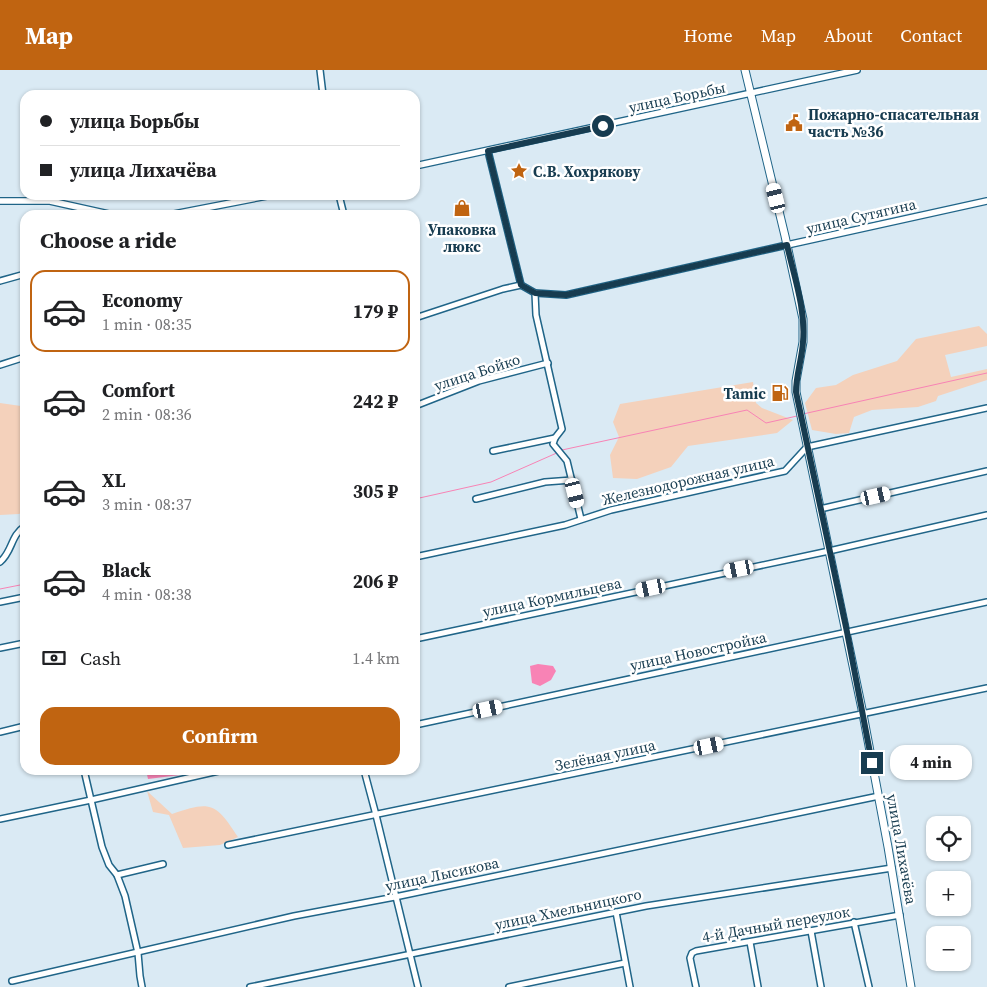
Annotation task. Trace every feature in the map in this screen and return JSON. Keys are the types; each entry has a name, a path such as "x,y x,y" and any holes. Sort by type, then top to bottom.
{"main road":[{"name":"улица Лихачёва","path":"745,70 803,319 803,342 796,392 847,632 879,796 911,987"}],"street":[{"path":"320,70 323,90"},
{"name":"улица Борьбы","path":"420,165 857,70"},
{"path":"488,151 521,285"},
{"path":"0,200 50,201 90,210"},
{"path":"195,210 246,200"},
{"name":"улица Сутягина","path":"535,293 566,295 987,200"},
{"path":"0,282 20,276"},
{"path":"420,316 502,289 521,285 535,293 536,315 562,429 553,444 567,461 581,519"},
{"path":"0,365 20,359"},
{"name":"улица Бойко","path":"420,404 479,381 548,364"},
{"path":"807,447 987,408"},
{"path":"493,451 555,438"},
{"name":"Железнодорожная улица","path":"420,556 565,525 581,519 648,502 785,471 807,447"},
{"path":"820,509 987,471"},
{"path":"476,499 545,482 572,480"},
{"name":"улица Кормильцева","path":"420,638 829,551 987,515"},
{"path":"0,562 8,555 17,532 20,530"},
{"path":"0,602 20,598"},
{"name":"улица Новостройка","path":"420,724 987,602"},
{"path":"0,648 20,644"},
{"name":"Зелёная улица","path":"228,845 376,816 987,688"},
{"path":"0,732 20,727"},
{"path":"85,775 102,847 109,865 117,875 124,896 138,953 142,987"},
{"path":"0,819 201,775"},
{"path":"365,775 418,987"},
{"name":"улица Лысикова","path":"12,981 294,916 395,897 879,796"},
{"path":"117,875 164,864"},
{"name":"улица Хмельницкого","path":"250,987 616,912 892,868"},
{"path":"616,912 630,987"},
{"name":"4-й Дачный переулок","path":"696,987 690,958 692,953 696,951 900,915"},
{"path":"854,922 869,987"},
{"path":"811,931 821,987"},
{"path":"750,942 758,987"},
{"path":"508,987 625,963"}],"shaded area":[{"path":"979,326 987,334 987,346 945,355 951,377 987,369 987,380 938,396 936,401 918,407 872,410 854,417 849,433 836,434 812,430 805,403 816,388 836,385 853,375 897,361 916,339"},
{"path":"753,382 756,403 762,408 793,420 777,433 688,446 671,467 637,479 613,478 610,455 619,437 613,422 620,404"},
{"path":"0,403 20,406 20,514 0,515"},
{"path":"538,664 553,666 556,671 551,680 540,686 532,683 530,666"},
{"path":"147,775 180,775 148,779"},
{"path":"147,791 172,814 204,806 218,811 238,837 220,845 183,848 169,815 153,812"}],"waterway":[{"path":"803,414 987,373"},
{"path":"562,450 747,410 766,423 797,416"},
{"path":"420,498 491,482 559,452"},
{"path":"0,589 20,585"}],"place":[{"name":"Пожарно-спасательная часть №36","path":"794,123"},
{"name":"С.В. Хохрякову","path":"519,171"},
{"name":"Упаковка люкс","path":"462,208"},
{"name":"Tamic","path":"780,393"}],"route":[{"path":"603,126 488,151 521,285 535,293 566,295 787,245 803,319 802,353 796,382 798,406 847,632 872,763"}]}
